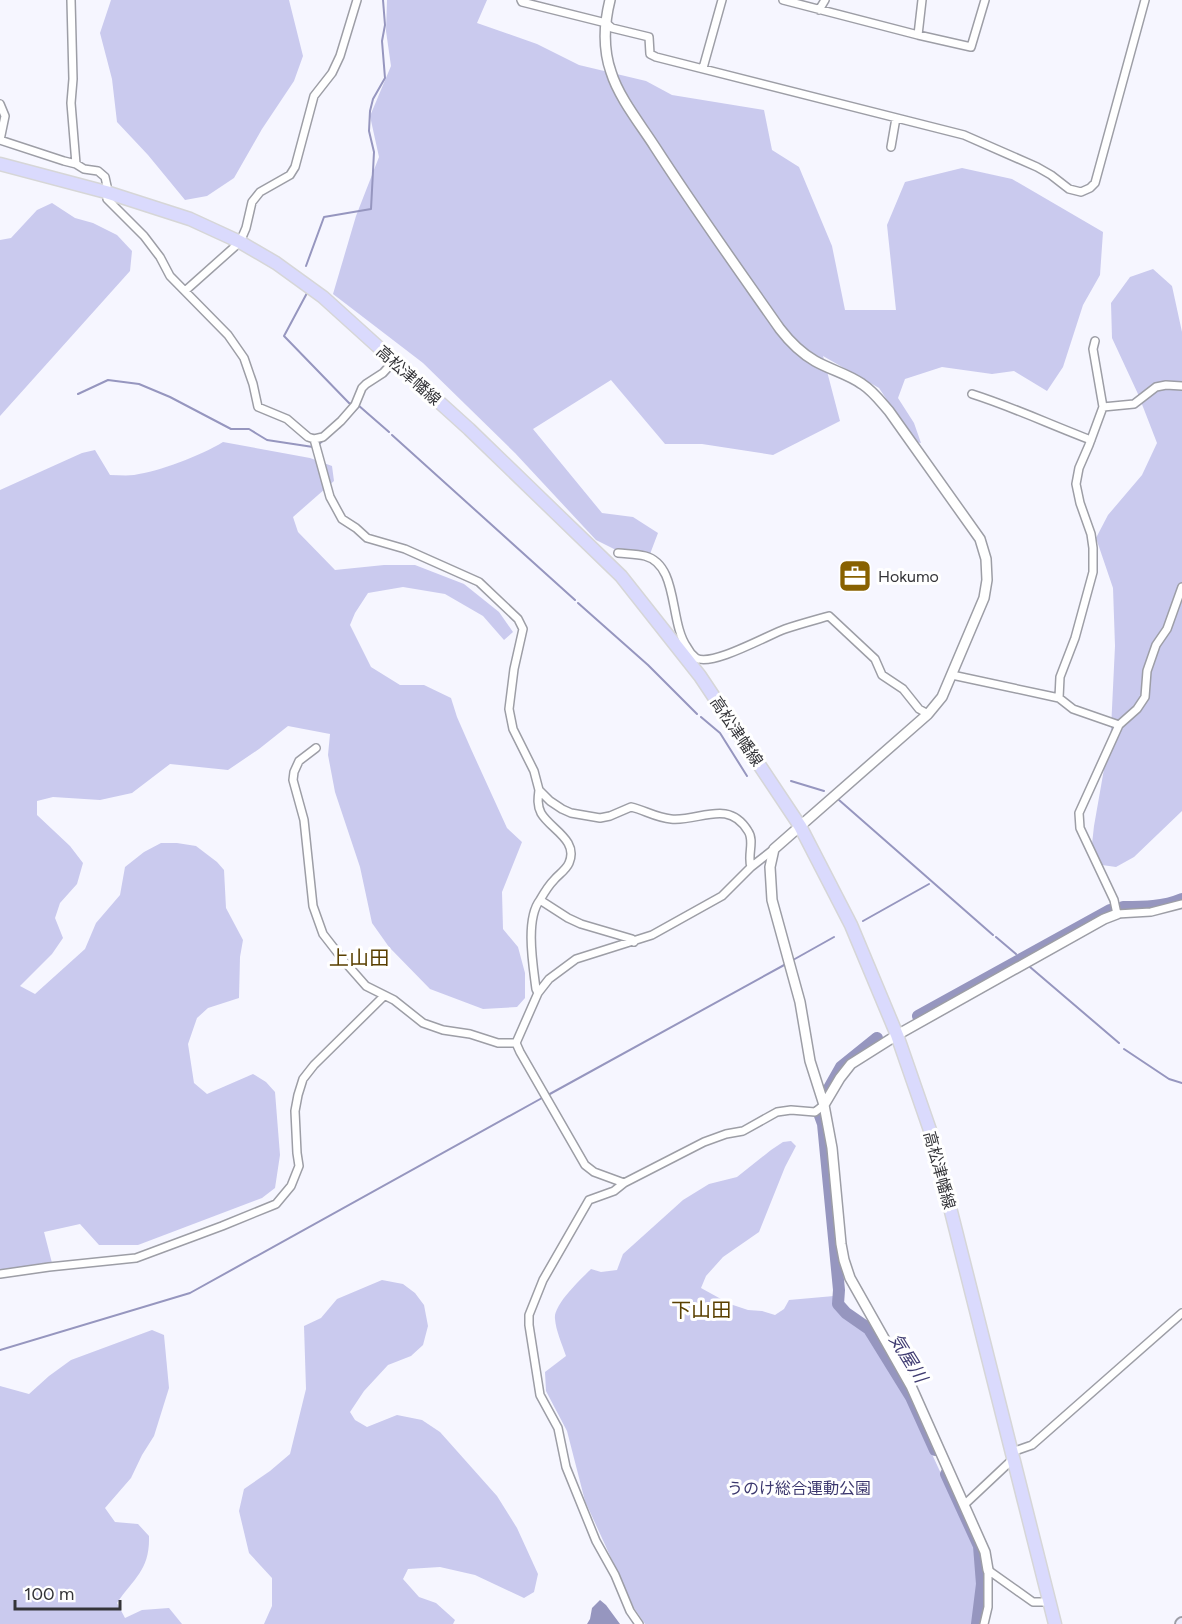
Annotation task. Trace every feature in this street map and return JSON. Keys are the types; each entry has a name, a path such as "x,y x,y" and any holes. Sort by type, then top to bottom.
{"main road":[{"name":"高松津幡線","path":"0,164 106,192 190,219 240,242 276,263 323,297 477,437 621,576 700,676 800,826 851,925 897,1035 932,1136 1055,1624"}],"street":[{"path":"71,0 73,79 71,103 76,164"},
{"path":"185,291 240,242 252,202 260,192 290,174 296,167 314,96 332,73 340,56 357,0"},
{"path":"521,0 649,37 650,54 657,57 964,135 1001,150 1044,171 1069,189 1081,192 1095,183 1144,0"},
{"path":"516,1043 538,993 549,979 576,959 652,935 722,896 751,867 928,714 942,697 952,675 984,598 987,580 986,559 980,539 889,411 864,385 851,376 817,362 791,342 668,167 624,99 611,73 604,36 610,0"},
{"path":"703,68 722,0"},
{"path":"783,0 971,47 985,0"},
{"path":"819,10 825,0"},
{"path":"918,35 922,0"},
{"path":"0,104 5,116 0,140 76,164 84,169 98,171 105,177 108,186 107,199 144,236 160,257 170,276 228,335 244,358 258,407 287,419 314,440 330,497 342,519 367,538 405,549 479,582 518,619 523,629 514,669 509,709 513,729 534,771 541,812 568,841 571,852 567,866 534,906 531,938 538,993"},
{"path":"891,147 896,118"},
{"path":"1059,698 1060,677 1075,638 1093,572 1091,534 1076,484 1079,468 1103,407 1093,349 1095,341"},
{"path":"314,440 323,436 341,421 355,405 362,388 383,373 394,361"},
{"path":"1103,407 1134,404 1156,387 1182,386"},
{"path":"972,394 1091,440"},
{"path":"618,553 647,556 664,569 669,578 680,635 691,653 699,659 733,652 784,629 829,616 875,659 882,675 903,689 919,710 928,714"},
{"path":"1117,914 1114,900 1080,828 1079,813 1119,725 1137,709 1145,697 1147,671 1156,645 1167,629 1182,587"},
{"path":"665,632 677,623"},
{"path":"952,675 1059,698 1073,709 1119,725"},
{"path":"316,748 299,761 293,780 304,820 313,906 323,934 366,986 394,1000 423,1023 498,1043 516,1043"},
{"path":"538,790 562,809 571,813 600,818 631,807 668,819 679,820 727,813 741,822 750,832 748,860 751,867"},
{"path":"774,849 770,867 772,900 800,1002 810,1061 824,1105 832,1149 844,1260 850,1278 911,1386 985,1552 988,1570 988,1607 984,1624"},
{"path":"540,900 581,924 623,936 634,942"},
{"path":"639,1624 630,1611 615,1575 596,1541 566,1467 558,1428 540,1395 529,1325 529,1315 543,1280 589,1200 614,1191 624,1183 704,1142 743,1131 777,1112 791,1110 814,1112 824,1105 851,1064 1018,966 1117,914 1151,912 1182,904"},
{"path":"0,1274 49,1266 136,1258 276,1204 291,1186 299,1167 296,1111 303,1079 314,1065 384,996"},
{"path":"516,1043 585,1165 594,1172 624,1183"},
{"path":"964,1505 1013,1455 1032,1445 1182,1313"},
{"path":"988,1570 1033,1602 1049,1602"}],"green space":[{"path":"111,0 289,0 303,56 294,81 262,129 234,178 207,196 185,200 117,122 112,79 100,33"},
{"path":"387,0 487,0 477,23 537,44 579,65 646,81 672,95 764,110 772,150 799,167 832,246 845,310 896,310 887,225 905,182 962,168 1012,179 1103,232 1100,275 1083,305 1063,367 1047,391 1014,371 992,374 942,367 905,379 898,398 914,423 921,443 915,442 879,388 823,356 840,421 773,455 702,444 665,444 611,380 533,429 602,513 633,517 658,533 650,554 618,551 596,540 515,453 423,363 333,294 356,216 379,157 370,116 391,66 386,31"},
{"path":"52,203 75,218 93,223 117,235 132,251 130,271 0,416 0,240 11,238 37,210"},
{"path":"1153,269 1172,286 1182,332 1182,811 1134,857 1116,867 1102,865 1091,853 1111,729 1115,646 1113,588 1096,538 1108,515 1142,475 1157,443 1138,394 1112,338 1111,303 1130,277"},
{"path":"223,442 310,458 332,466 334,481 293,517 298,532 335,570 384,565 415,565 464,584 499,612 513,632 504,640 483,616 445,594 403,587 368,593 350,625 371,667 400,685 424,685 451,698 457,717 507,828 522,842 502,892 503,929 518,947 525,973 525,998 517,1007 483,1009 430,989 389,947 372,923 360,867 335,792 328,755 330,734 288,726 228,770 170,764 132,793 100,800 53,797 37,801 37,815 70,846 83,863 77,884 60,903 55,918 63,938 52,954 20,986 35,994 85,949 96,923 120,895 125,867 144,852 161,843 196,846 224,870 226,908 243,940 240,957 239,998 208,1008 197,1018 188,1044 194,1083 207,1094 253,1074 266,1082 275,1092 280,1155 275,1188 262,1198 138,1245 99,1245 80,1224 44,1232 52,1263 0,1270 0,490 82,453 95,450 110,475 131,475 180,462"},
{"name":"うのけ総合運動公園","path":"791,1141 796,1146 785,1167 759,1232 723,1257 706,1276 701,1288 730,1304 775,1315 784,1309 789,1300 834,1296 869,1337 906,1398 975,1547 979,1585 976,1612 972,1624 645,1624 634,1608 585,1501 567,1431 546,1391 545,1372 566,1356 555,1319 558,1307 568,1292 591,1269 601,1272 617,1270 623,1254 683,1200 709,1184 737,1177 783,1142"},
{"path":"382,1280 403,1284 415,1293 424,1305 428,1326 423,1345 411,1356 388,1365 364,1391 350,1412 355,1420 367,1427 397,1415 422,1420 440,1432 497,1496 517,1528 538,1574 534,1592 524,1598 475,1575 440,1567 408,1569 403,1579 419,1597 436,1603 455,1620 453,1624 264,1624 272,1606 272,1578 249,1553 239,1511 244,1489 290,1454 306,1389 304,1326 321,1318 337,1299"},
{"path":"152,1330 164,1335 169,1388 154,1436 131,1478 105,1508 115,1522 138,1524 149,1536 149,1548 144,1566 117,1603 125,1618 142,1610 169,1608 182,1624 0,1624 0,1386 29,1394 71,1360"}],"shaded area":[{"path":"600,1600 620,1624 587,1624 592,1608"}],"waterway":[{"path":"306,266 324,217 371,209 374,152 369,131 370,111 373,99 385,78 382,41 385,25 383,0"},
{"path":"307,293 284,336 352,404"},
{"path":"78,394 108,380 139,384 170,397 231,429 249,429 267,440 313,447"},
{"path":"358,405 389,432"},
{"path":"339,428 359,406"},
{"path":"392,435 575,600"},
{"path":"319,444 325,439"},
{"path":"578,603 648,665 697,714"},
{"path":"701,717 720,733 747,776"},
{"path":"791,781 824,791"},
{"path":"839,800 993,935"},
{"path":"863,921 929,884"},
{"name":"気屋川","path":"1123,907 1161,905 1182,899"},
{"name":"気屋川","path":"918,1016 1110,910"},
{"path":"793,960 834,937"},
{"path":"996,937 1016,954"},
{"path":"548,1095 786,964"},
{"path":"1030,967 1119,1043"},
{"name":"気屋川","path":"828,1090 841,1067 877,1038"},
{"path":"1124,1049 1169,1079 1182,1083"},
{"path":"0,1350 190,1293 542,1098"},
{"name":"気屋川","path":"819,1113 823,1124 839,1290 838,1304 846,1313 869,1329 911,1397 935,1450"},
{"name":"気屋川","path":"946,1474 979,1546 982,1584 977,1624"}],"place":[{"name":"Hokumo","path":"855,576"}],"district":[{"name":"上山田","path":"359,958"},
{"name":"下山田","path":"701,1310"}]}
